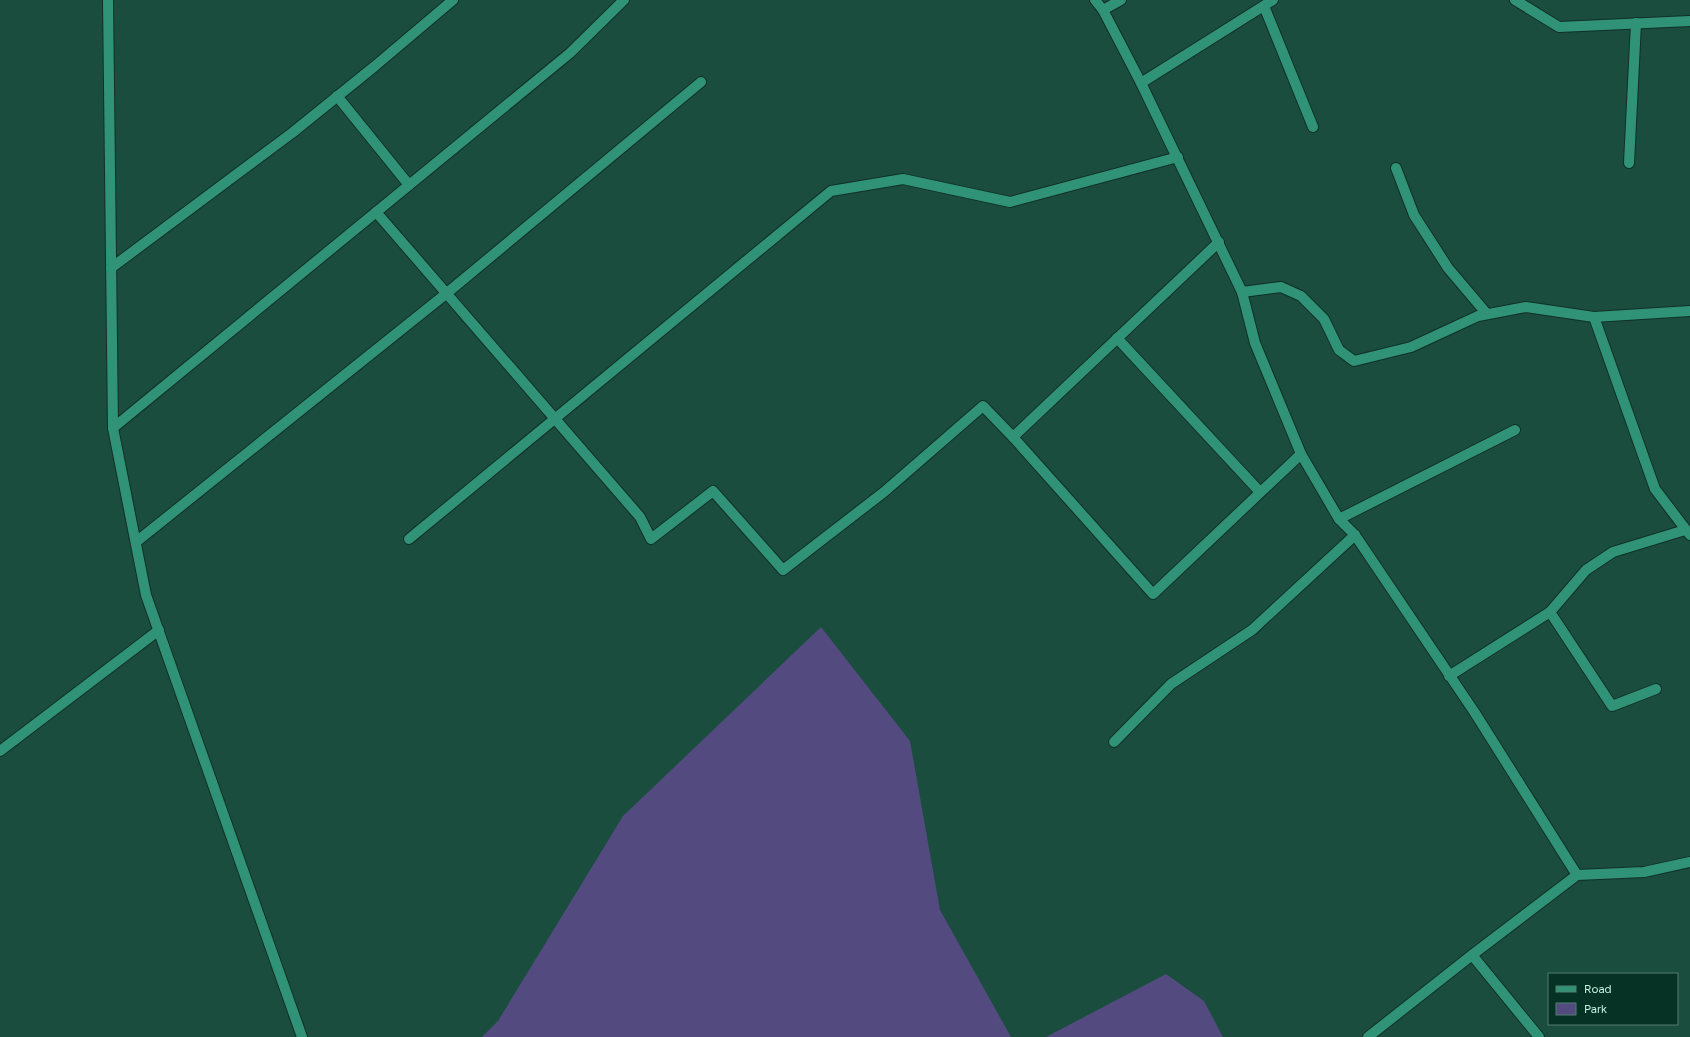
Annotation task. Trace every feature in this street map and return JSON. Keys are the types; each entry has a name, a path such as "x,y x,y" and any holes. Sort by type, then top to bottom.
{"street":[{"path":"108,0 113,428 146,595 302,1037"},
{"path":"111,268 292,133 453,0"},
{"path":"113,428 570,54 624,0"},
{"path":"1096,0 1103,10 1141,83 1242,292 1255,343 1301,454 1339,519 1355,535 1475,713 1577,875"},
{"path":"1103,10 1121,0"},
{"path":"1515,0 1559,27 1690,21"},
{"path":"1141,83 1268,3 1313,127"},
{"path":"1630,163 1636,23"},
{"path":"136,542 447,293 700,82"},
{"path":"337,96 409,185"},
{"path":"409,539 831,191 903,179 1010,202 1178,157"},
{"path":"1396,168 1414,215 1448,268 1487,314"},
{"path":"376,212 556,418 640,517 651,538 713,491 783,570 884,492 983,406 1013,436 1153,594 1301,454"},
{"path":"1013,436 1219,242"},
{"path":"1242,292 1281,287 1301,296 1324,319 1339,350 1354,361 1411,347 1478,316 1526,307 1594,317 1690,311"},
{"path":"1449,676 1550,612 1586,570 1613,552 1687,532 1655,489 1594,317"},
{"path":"1117,338 1260,492"},
{"path":"1339,519 1515,430"},
{"path":"1114,742 1171,684 1252,630 1355,535"},
{"path":"1550,612 1612,706 1656,689"},
{"path":"0,751 159,630"},
{"path":"1368,1037 1577,875 1644,872 1690,862"},
{"path":"1472,955 1539,1037"}],"green space":[{"path":"821,627 910,741 940,910 1011,1037 482,1037 498,1021 623,816"},
{"path":"1166,974 1204,1001 1223,1037 1046,1037"}]}
